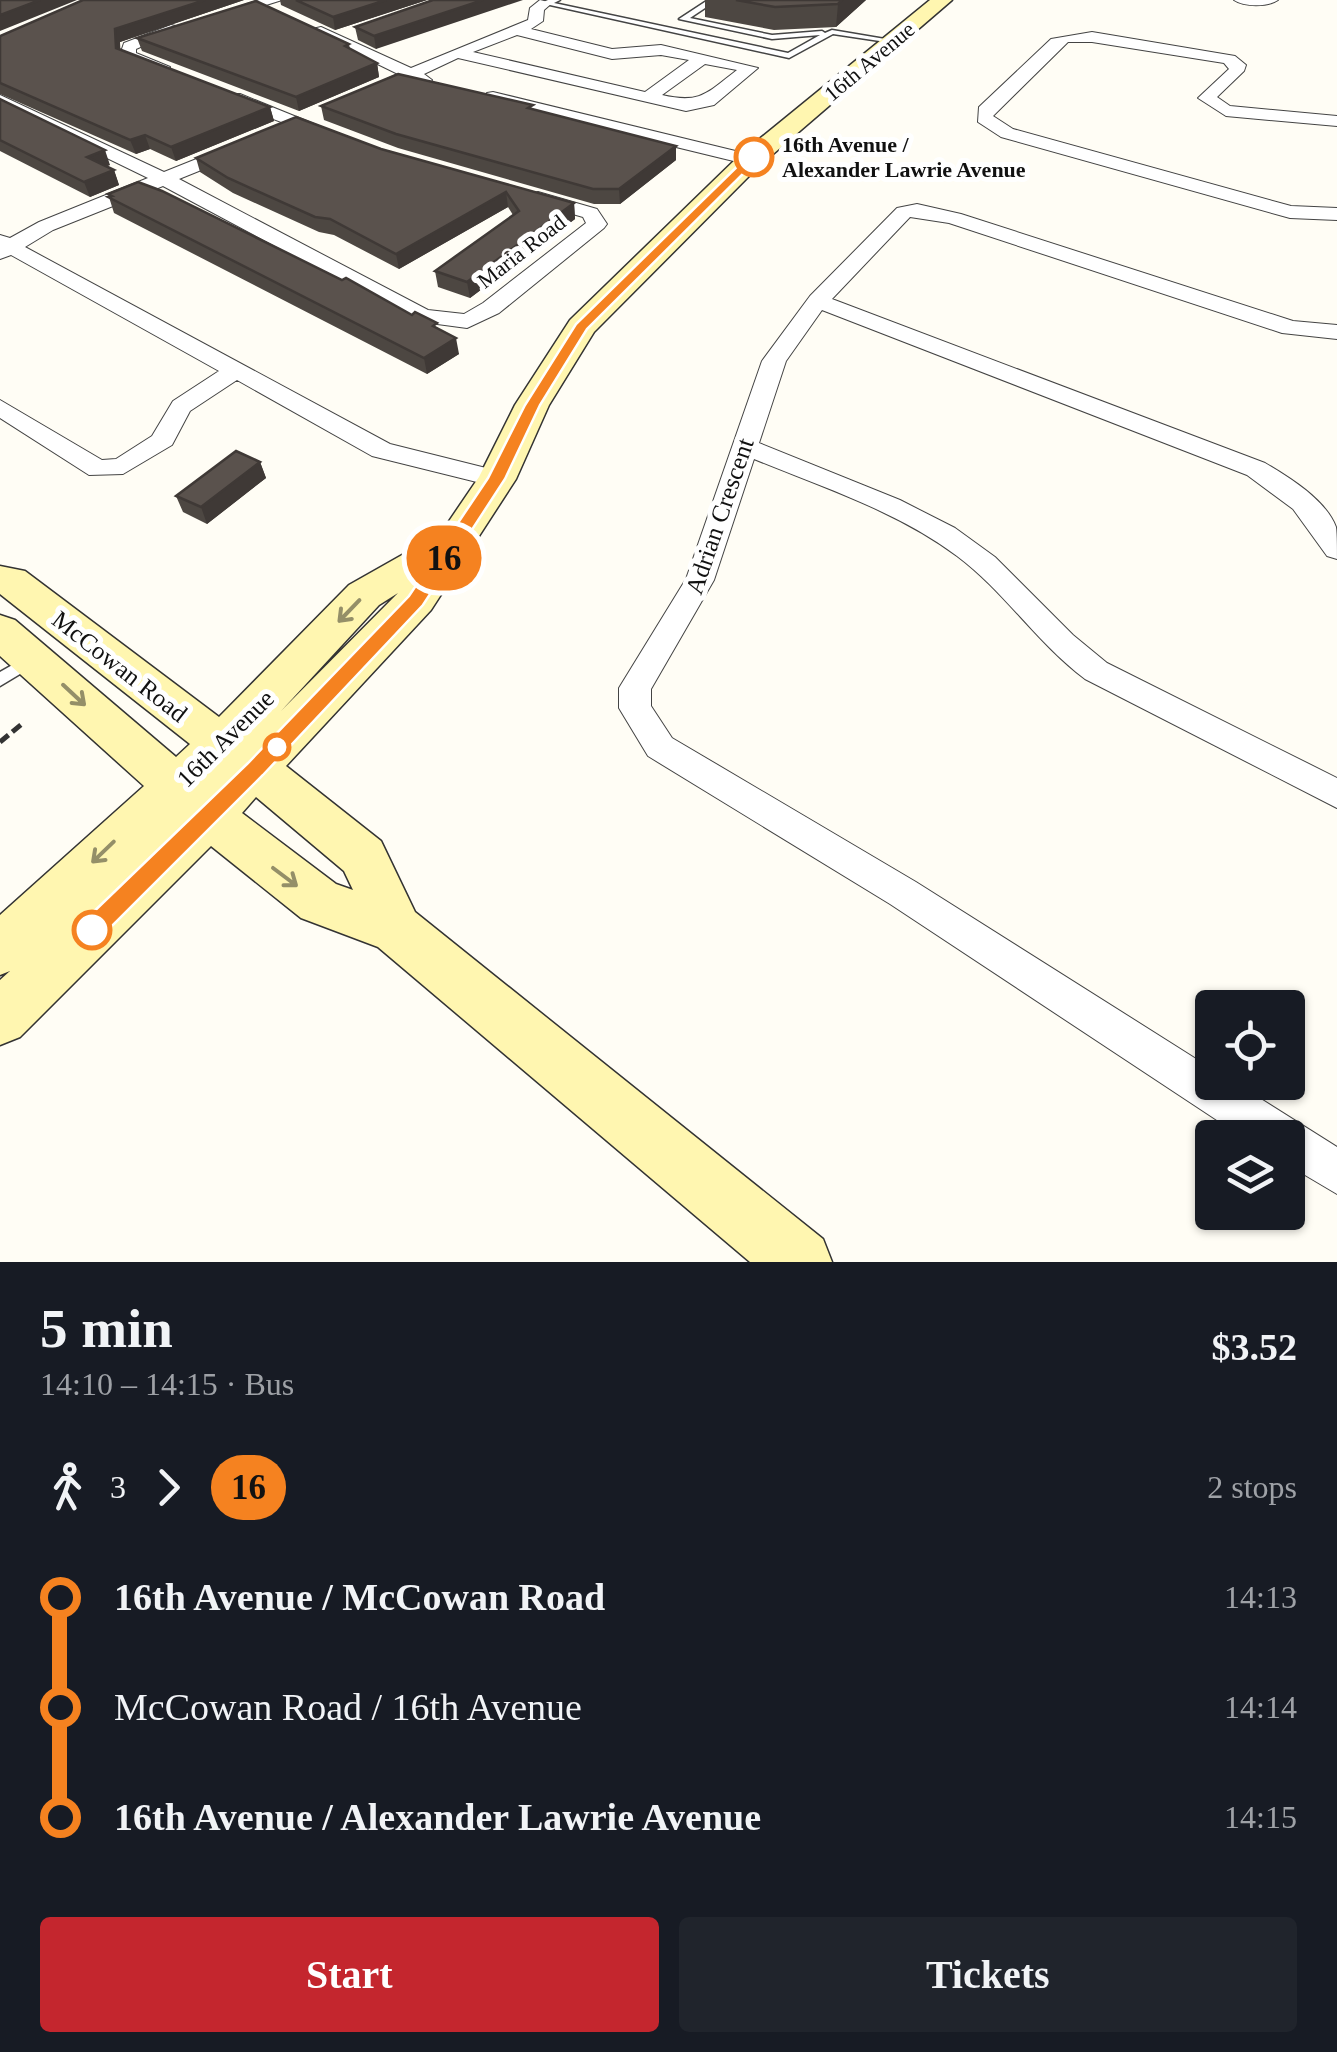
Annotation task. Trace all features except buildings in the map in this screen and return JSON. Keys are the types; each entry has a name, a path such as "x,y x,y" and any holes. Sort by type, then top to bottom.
{"main road":[{"name":"16th Avenue","path":"0,1018 192,801 416,600 496,479 540,391 581,327 750,160 942,0"},
{"name":"McCowan Road","path":"0,580 12,581 363,856 396,929"},
{"name":"McCowan Road","path":"11,657 319,902 396,929 800,1262"},
{"name":"16th Avenue","path":"0,950 192,801"}],"street":[{"path":"1241,0 1271,0"},
{"path":"179,76 128,56 129,46 262,2 412,76 437,83"},
{"path":"363,96 412,76 433,62 518,30 537,20 537,8 550,2"},
{"path":"334,39 364,30"},
{"path":"459,54 686,106 708,101 750,68 661,50 624,55 518,30"},
{"path":"1337,122 1226,111 1206,98 1236,71 1238,66 1229,59 1082,36 1056,42 985,111 984,118 1007,133 1261,205 1316,216 1337,214"},
{"path":"508,67 553,40"},
{"path":"646,98 703,58"},
{"path":"213,89 290,126 354,143"},
{"path":"474,93 750,160"},
{"name":"Maria Road","path":"0,100 164,180 423,316 467,321 491,308 596,224 590,212 514,191"},
{"path":"290,126 331,110"},
{"path":"3,247 248,144"},
{"name":"Adrian Crescent","path":"1256,1120 903,893 660,747 635,708 634,688 700,580 774,362 818,301 904,212 918,210 954,218 1290,328 1337,332"},
{"path":"3,247 381,450 496,479"},
{"path":"818,301 1256,469 1280,482 1314,511 1337,549"},
{"path":"0,407 98,469 123,466 164,440 168,419 183,403 236,371"},
{"path":"744,446 919,521 968,550 1070,654 1096,671 1337,794"},
{"name":"Adrian Crescent","path":"1305,1151 1337,1172"}],"lane":[{"path":"713,0 683,19 806,44"},
{"path":"550,2 790,56 832,32"},
{"path":"772,37 832,32 893,41"}],"path":[{"path":"0,742 23,723"}],"bus line":[{"name":"16","path":"92,930 256,769 416,600 496,479 532,405 581,327 754,157"}],"place":[{"name":"16th Avenue / Alexander Lawrie Avenue","path":"754,157"}]}
